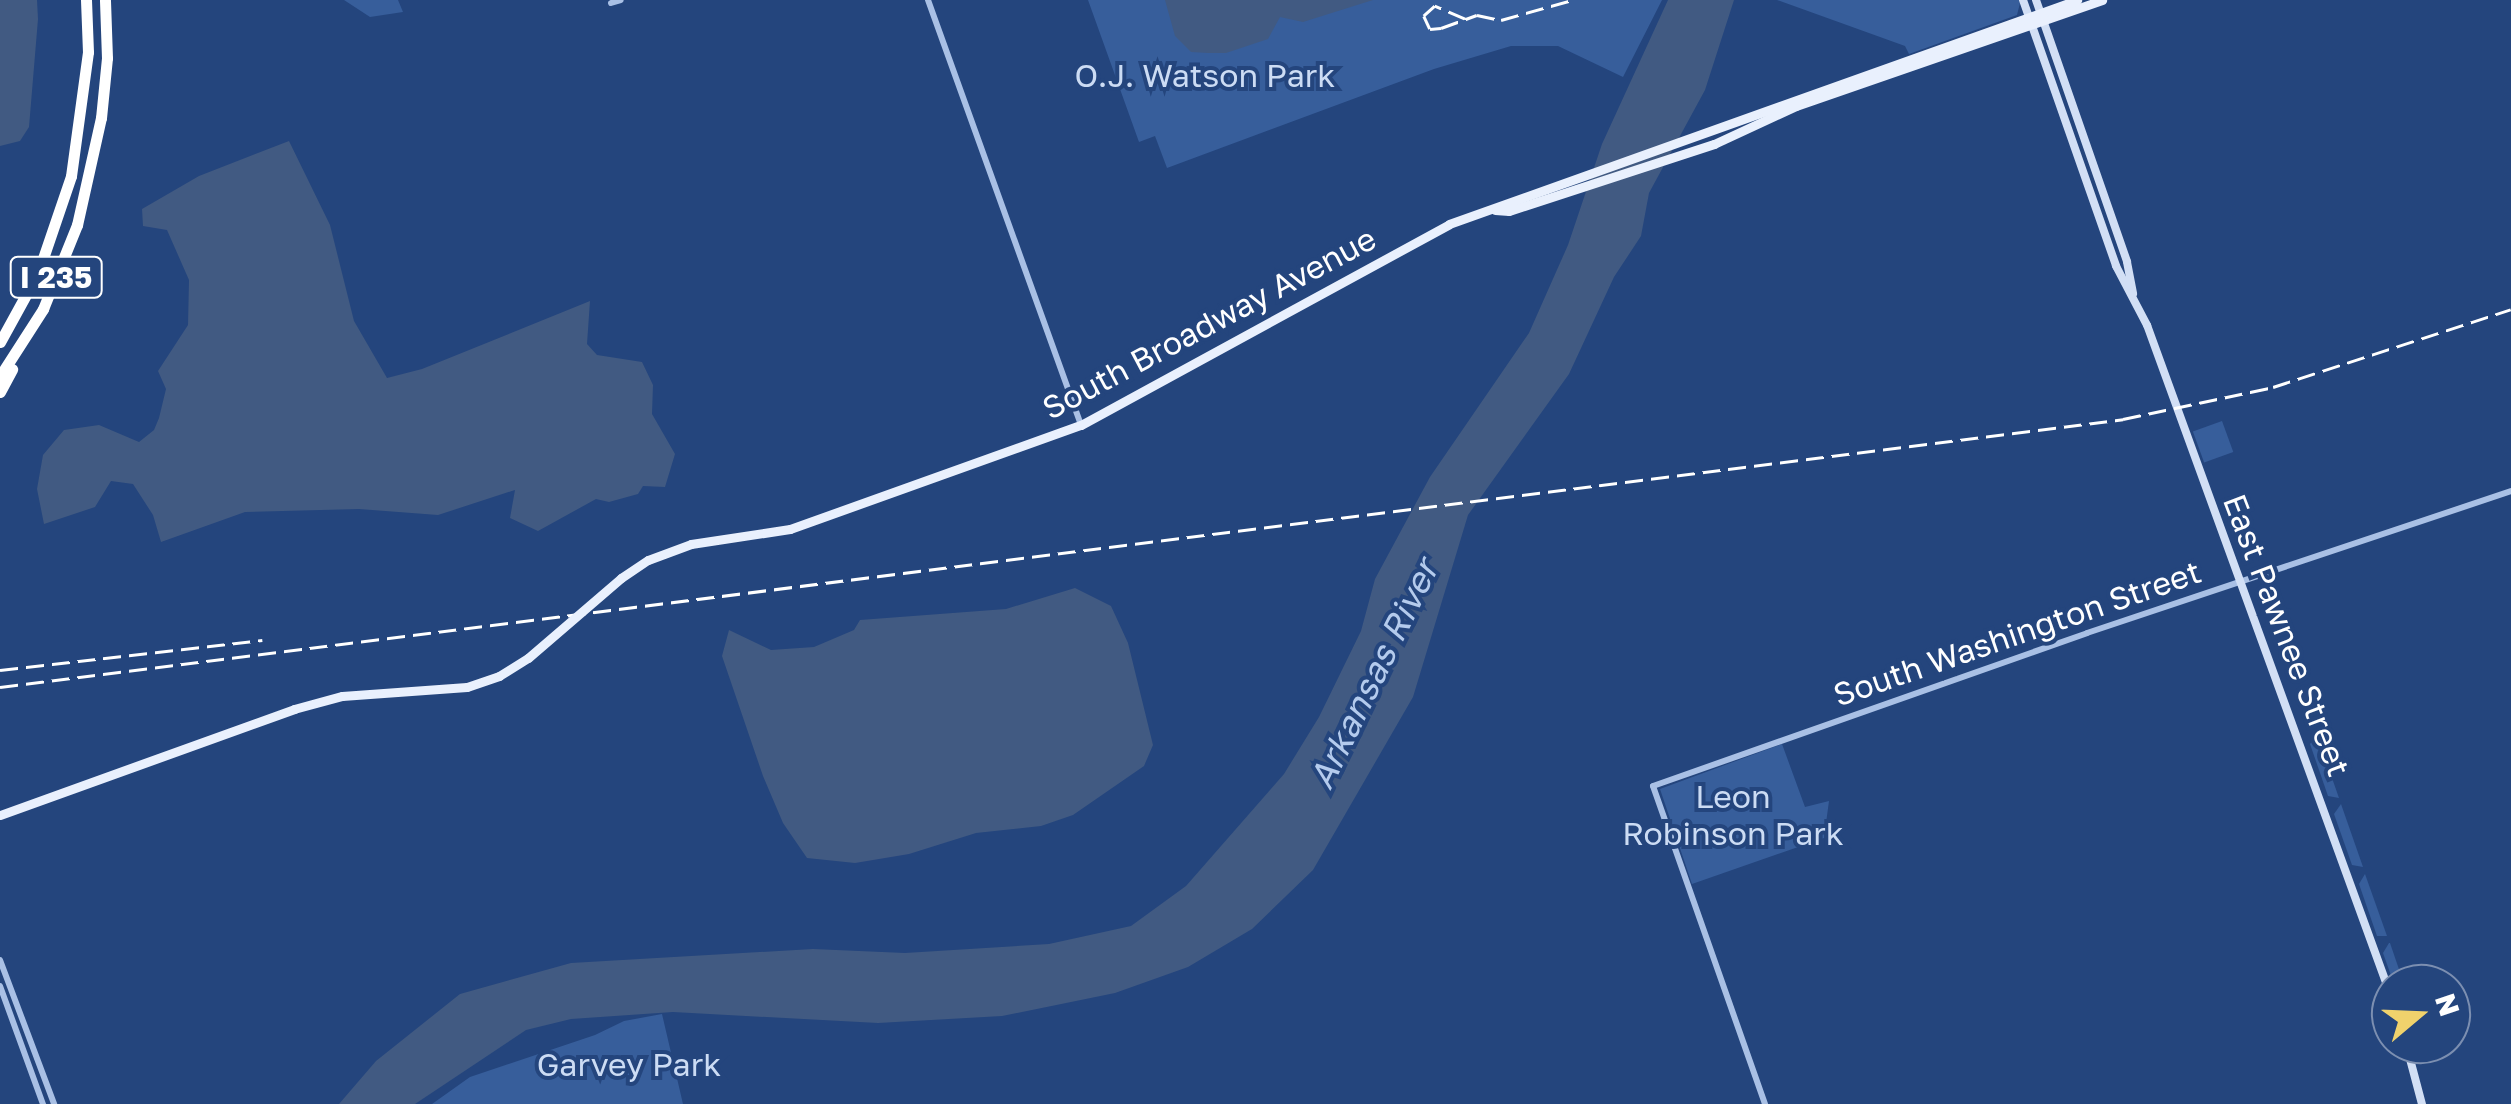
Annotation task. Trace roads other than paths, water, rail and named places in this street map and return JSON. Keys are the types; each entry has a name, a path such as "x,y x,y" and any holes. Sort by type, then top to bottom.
{"highway":[{"name":"I 235","path":"1,341 38,273 71,176 88,52 86,0"},
{"name":"I 235","path":"0,376 34,322 77,225 101,118 107,58 105,0"},
{"path":"0,392 34,322"}],"main road":[{"name":"East Pawnee Street","path":"2023,0 2116,266 2132,293 2238,585 2289,706 2380,964"},
{"name":"East Pawnee Street","path":"2036,0 2130,272 2132,293"},
{"name":"South Broadway Avenue","path":"2042,17 2078,0"},
{"name":"South Broadway Avenue","path":"0,815 294,708 342,696 466,687 499,676 528,658 621,578 648,560 691,544 796,527 1081,425 1449,224 2030,21 2102,0"},
{"name":"South Broadway Avenue","path":"1495,210 1509,211 1547,200 1714,144 1796,106 2030,21"},
{"path":"2411,1064 2422,1104"}],"street":[{"path":"611,4 620,0"},
{"path":"928,0 1081,425"},
{"name":"South Washington Street","path":"1765,1104 1653,786 2087,633 2511,491"},
{"path":"0,960 54,1104"},
{"path":"0,986 44,1104"}],"water":[{"path":"0,0 37,0 38,19 29,127 20,141 0,146"},
{"path":"1165,0 1373,0 1303,22 1280,17 1268,39 1226,53 1208,53 1191,52 1175,36"},
{"name":"Arkansas River","path":"1668,0 1734,0 1705,90 1649,193 1641,236 1614,277 1569,374 1468,515 1413,697 1313,870 1252,929 1188,967 1115,993 1002,1016 878,1023 673,1012 571,1019 526,1030 415,1104 339,1104 376,1061 460,994 571,963 813,949 905,953 1049,944 1131,926 1186,886 1284,774 1319,717 1361,631 1375,579 1430,477 1529,333 1568,245 1602,144"},
{"path":"289,141 330,225 354,321 387,378 422,369 590,301 587,344 597,355 642,362 653,385 652,414 675,454 665,487 643,486 638,494 609,502 596,499 538,531 510,518 515,490 438,515 359,509 245,512 161,542 153,515 133,484 111,481 95,507 44,524 37,489 43,455 64,430 99,425 139,442 154,430 166,389 158,371 188,325 189,280 167,230 143,226 142,209 199,176"},
{"path":"1075,588 1111,606 1128,643 1153,745 1144,766 1073,815 1041,826 976,833 909,854 855,863 807,858 783,823 763,776 722,656 729,630 771,650 814,647 854,630 860,620 1006,609"}],"railway":[{"path":"1465,19 1435,6 1424,16 1430,29 1441,28 1477,15 1501,20 1572,0"},
{"path":"0,687 2123,419 2273,387 2511,309"},
{"path":"0,670 262,640"}],"park label":[{"name":"O.J. Watson Park","path":"1205,75"},
{"name":"Leon Robinson Park","path":"1733,816"},
{"name":"Garvey Park","path":"629,1064"}]}
